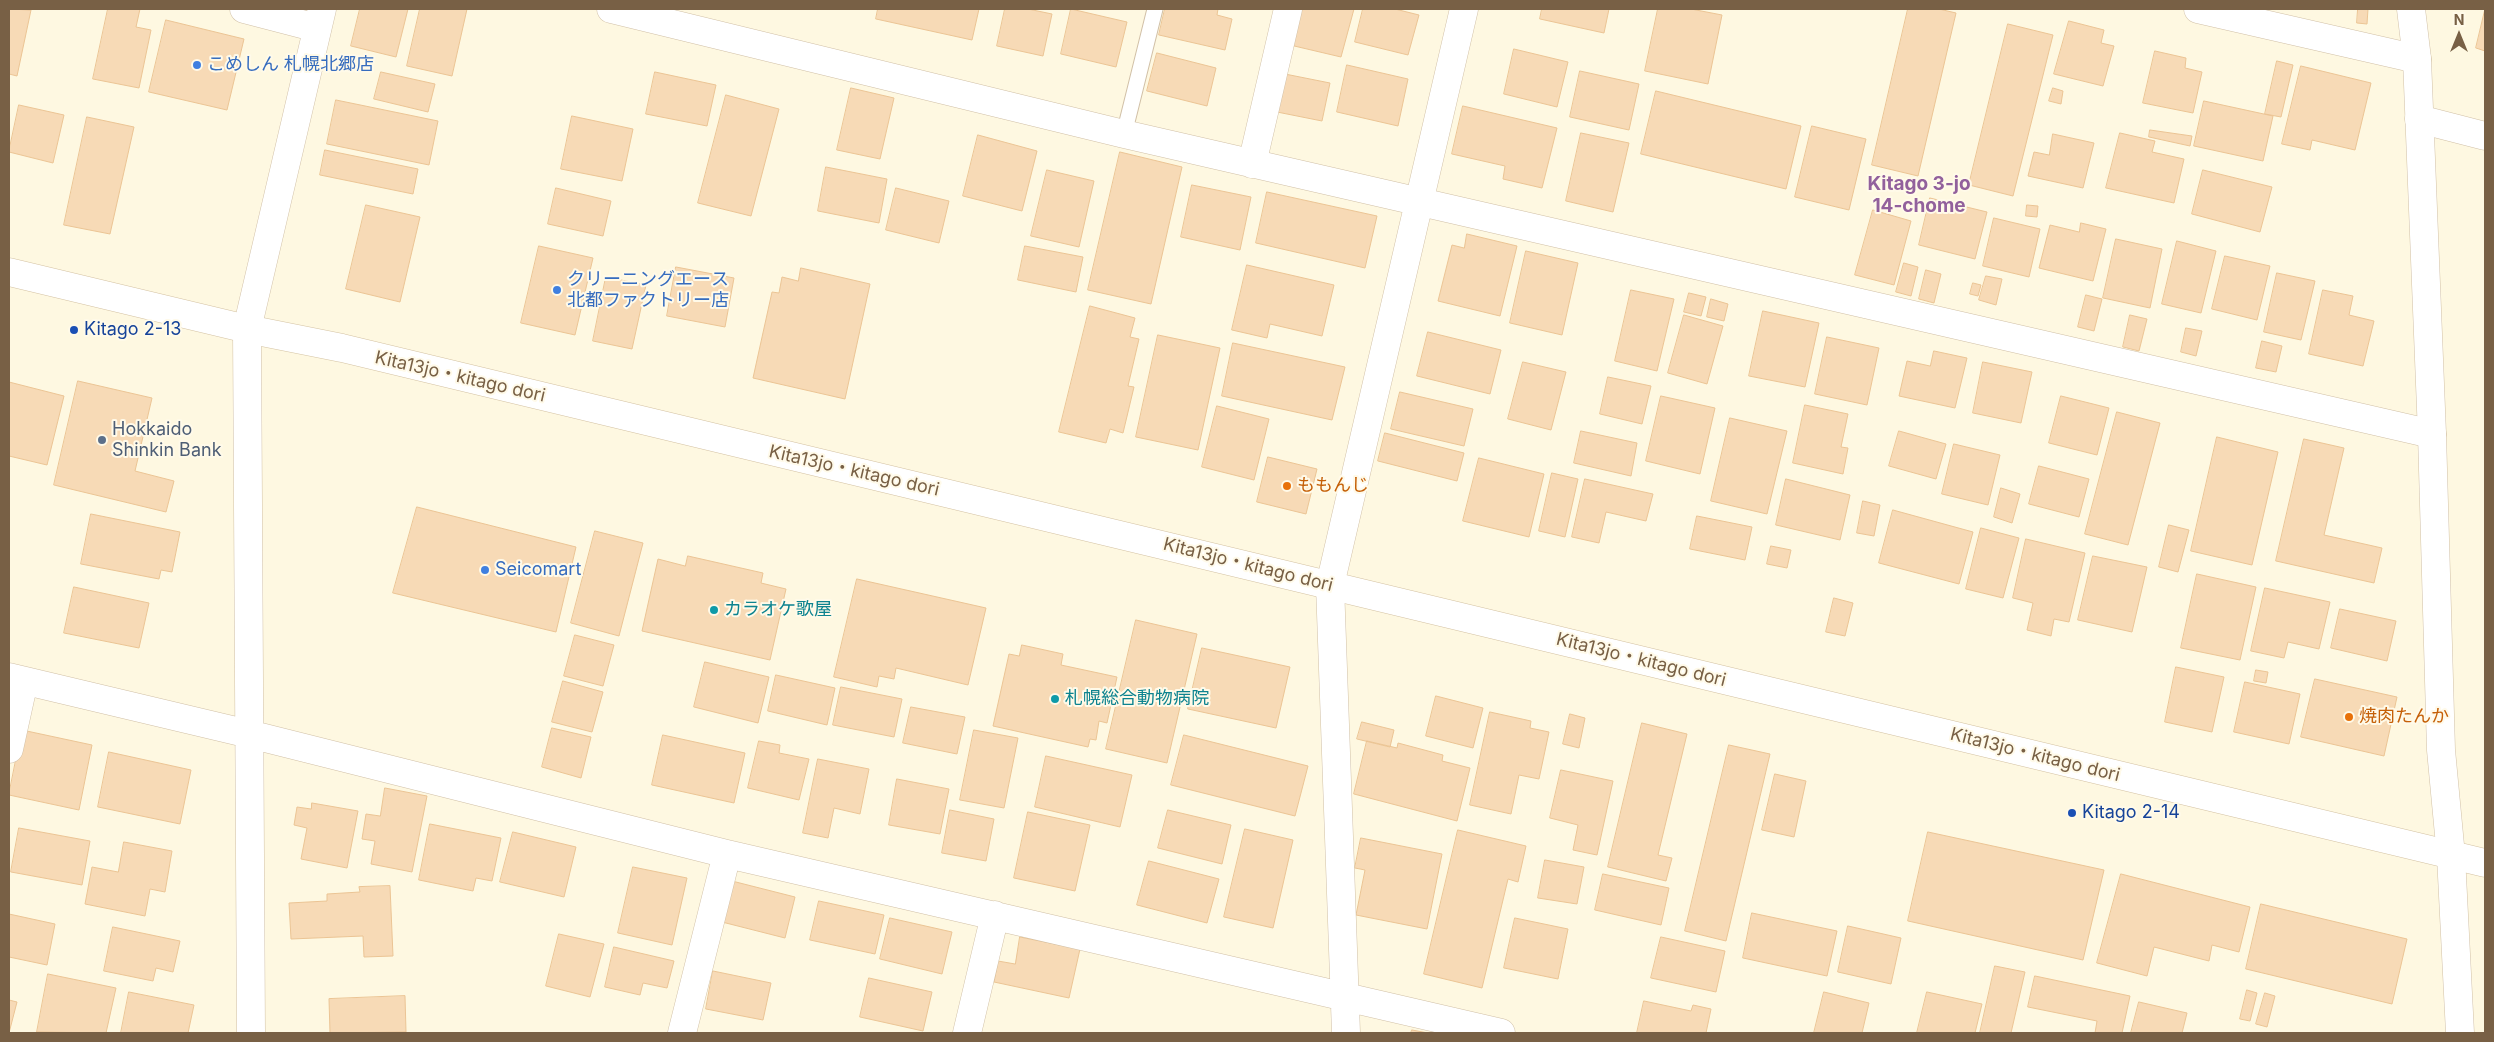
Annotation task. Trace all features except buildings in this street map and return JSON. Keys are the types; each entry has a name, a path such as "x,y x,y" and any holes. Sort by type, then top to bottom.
{"street":[{"path":"244,9 320,18 247,329 251,1033"},
{"path":"611,9 1252,164 2432,434"},
{"path":"1252,164 1288,9"},
{"path":"1346,1033 1330,585 1464,9"},
{"path":"2198,9 2417,59"},
{"path":"2411,9 2417,59 2432,434 2440,750 2451,856 2460,1033"},
{"path":"2419,119 2485,136"},
{"name":"Kita13jo・kitago dori","path":"9,272 247,329 342,348 2485,864"},
{"path":"9,749 16,679 249,734 727,854 1501,1033"},
{"path":"682,1033 727,854"},
{"path":"967,1033 995,915"}],"lane":[{"path":"1124,134 1155,9"}],"place":[{"name":"こめしん 札幌北郷店","path":"197,65"},
{"name":"クリーニングエース 北都ファクトリー店","path":"557,290"},
{"name":"Kitago 2-13","path":"74,330"},
{"name":"Hokkaido Shinkin Bank","path":"102,440"},
{"name":"ももんじ","path":"1287,486"},
{"name":"Seicomart","path":"485,570"},
{"name":"カラオケ歌屋","path":"714,610"},
{"name":"札幌総合動物病院","path":"1055,699"},
{"name":"焼肉たんか","path":"2349,717"},
{"name":"Kitago 2-14","path":"2072,813"}],"district":[{"name":"Kitago 3-jo 14-chome","path":"1919,195"}]}
